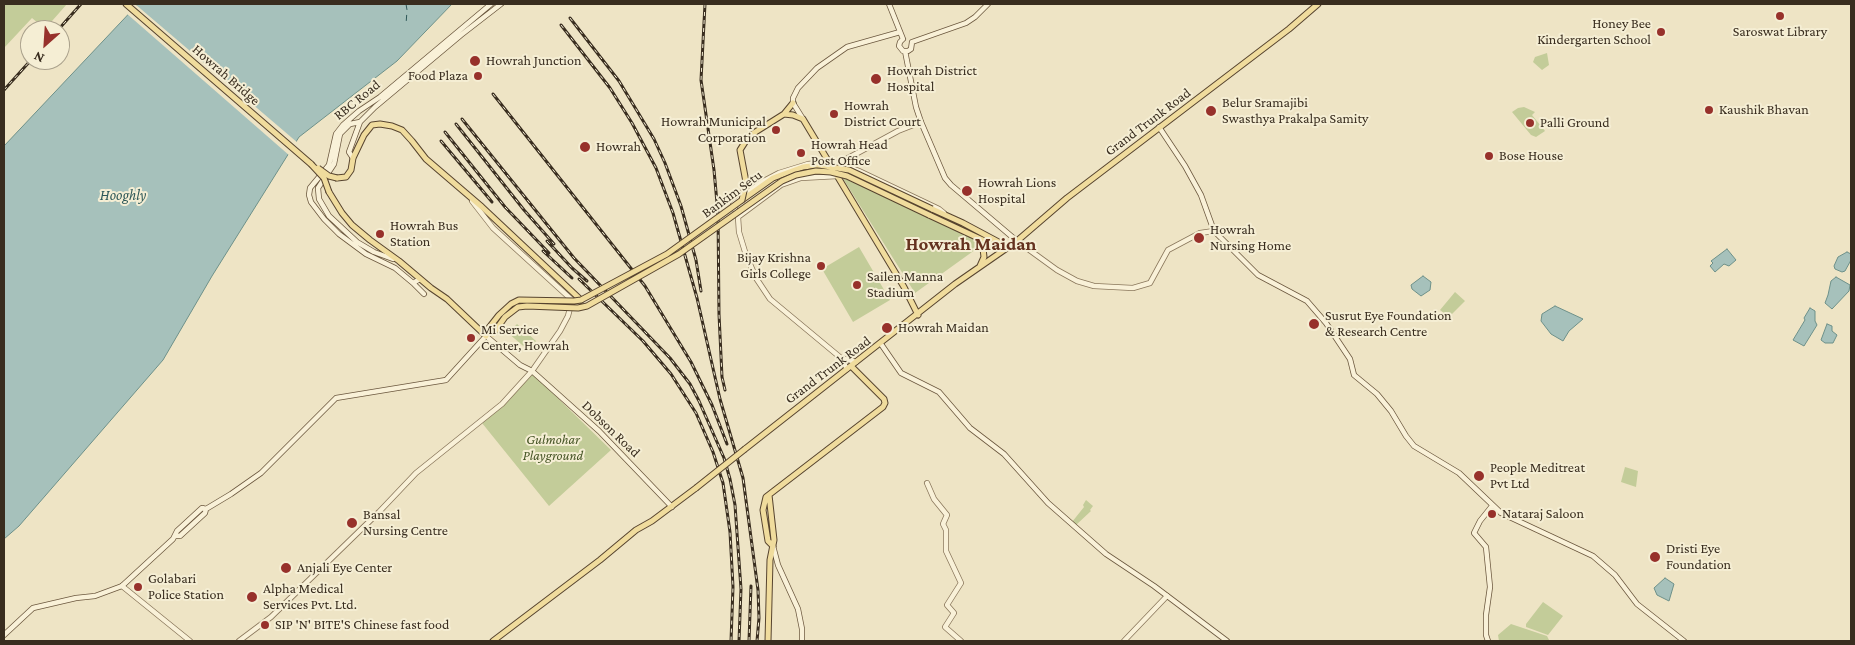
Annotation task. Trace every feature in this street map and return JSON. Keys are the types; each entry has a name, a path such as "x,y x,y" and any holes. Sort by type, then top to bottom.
{"main road":[{"name":"Howrah Bridge","path":"126,4 311,164"},
{"name":"RBC Road","path":"424,294 400,271 366,254 339,234 311,202 310,188 329,165 336,134 342,124 380,97 492,4"},
{"name":"RBC Road","path":"399,261 374,252 357,242 329,216 318,195 318,188 334,164 340,134 350,124 360,122 424,66 501,4"},
{"path":"889,4 903,39"},
{"path":"912,42 966,23 988,4"},
{"name":"Grand Trunk Road","path":"493,641 600,560 636,530 672,507 955,284 1017,241 1067,198 1289,29 1318,4"},
{"path":"742,200 746,182 740,150 749,136 784,114 793,103 793,98 798,88 817,68 843,49 900,32"},
{"path":"903,39 908,38 912,42"},
{"path":"903,39 899,46 901,50 911,49 912,42"},
{"path":"905,51 920,122 945,178 1017,241 1057,270 1077,281 1094,286 1133,288 1150,283 1168,250 1200,234 1214,231"},
{"path":"793,103 904,287 918,315"},
{"path":"784,114 803,119"},
{"path":"353,158 349,152 360,122"},
{"path":"839,163 898,131 920,122"},
{"path":"311,164 329,176 337,178 346,176 351,170 353,158 364,135 372,125 380,124 402,130 426,159 482,207 581,300"},
{"path":"1159,127 1197,188 1214,231 1258,275 1307,301 1326,323 1350,360 1354,374 1377,394 1391,411 1414,446 1458,473 1501,513 1593,556 1615,575 1637,604 1684,641"},
{"path":"802,641 798,609 778,564 773,546 768,541 764,510 766,497 883,407 885,403 884,399 841,358 770,299 756,278 746,255 739,232 738,217 733,204 760,183 790,169 808,164 828,162 839,163 923,201 939,209 944,214"},
{"path":"838,176 839,163"},
{"path":"4,634 33,608 76,598 95,596 122,586 174,538 180,536 205,513 206,509 251,482 336,398 344,395 446,380 486,336 447,299 352,225 329,192 324,178 311,164"},
{"name":"Bankim Setu","path":"486,336 488,329 510,304 519,300 574,302 581,300 667,254 773,178 803,167 819,165 849,170 944,214 1006,248"},
{"name":"Bankim Setu","path":"486,336 493,334 505,318 518,307 578,308 587,306 679,254 782,181 796,175 816,171 847,176 982,240 1006,248"},
{"path":"738,217 781,185 801,178 838,176"},
{"path":"239,641 271,617 380,512 416,473 502,404 532,371 560,331 568,316 572,300 493,228 468,195"},
{"path":"980,267 984,257 982,240"},
{"path":"413,283 420,279"},
{"name":"Dobson Road","path":"486,336 520,365 532,371 599,431 672,507"},
{"path":"881,344 901,373 939,392 970,428 1004,454 1048,503 1106,554 1227,641"},
{"path":"841,358 856,362"},
{"path":"927,483 934,499 947,515 943,524 946,530 946,551 960,583 947,606 954,612 945,627 961,641"},
{"path":"1488,641 1486,635 1486,615 1490,587 1486,546 1474,533 1480,521 1492,506"},
{"path":"768,641 770,560 773,546"},
{"path":"122,586 190,641"},
{"path":"1124,641 1166,596"}],"green space":[{"path":"4,4 67,4 53,20 34,20 32,18 30,20 20,20 20,31 4,48"},
{"path":"1547,53 1549,65 1542,70 1533,62 1535,57"},
{"name":"Palli Ground","path":"1524,107 1535,112 1532,115 1545,131 1536,137 1531,135 1512,112"},
{"path":"842,177 973,238 979,247 915,293"},
{"path":"859,247 890,300 853,322 822,269"},
{"path":"1455,292 1465,301 1449,317 1440,310"},
{"path":"517,324 536,341 528,350 508,333"},
{"name":"Gulmohar Playground","path":"533,374 611,450 549,506 482,423"},
{"path":"1625,467 1638,471 1636,487 1621,482"},
{"path":"1086,500 1093,506 1091,511 1076,525 1072,522 1084,507 1083,505"},
{"path":"1543,602 1563,616 1548,635 1526,627 1526,624"},
{"path":"1511,624 1547,636 1549,640 1499,641 1498,635"}],"water":[{"name":"Hooghly","path":"138,4 452,4 397,61 299,137 212,276 163,360 19,526 4,539 4,146"},
{"path":"1727,249 1736,260 1729,266 1724,264 1715,272 1710,266 1713,263 1711,261"},
{"path":"1847,252 1851,254 1851,260 1845,271 1842,272 1835,269 1834,266 1838,257"},
{"path":"1423,276 1431,282 1430,290 1421,296 1412,289 1411,285"},
{"path":"1836,277 1850,285 1849,291 1832,309 1825,303 1831,281"},
{"path":"1555,306 1583,319 1569,331 1563,341 1551,334 1541,321 1542,314"},
{"path":"1810,308 1815,311 1817,325 1804,346 1793,340"},
{"path":"1827,324 1832,326 1832,331 1837,335 1833,343 1825,343 1821,340"},
{"path":"1665,578 1674,584 1669,601 1657,595 1654,588"}],"pier":[{"path":"135,4 298,143 290,156 126,13"}],"ferry route":[{"path":"406,4 406,25"}],"railway":[{"path":"67,20 81,4"},
{"path":"705,4 701,80 714,170 718,214 719,314 722,377 725,390"},
{"path":"570,18 619,81 654,139 681,206 696,260 701,291"},
{"path":"561,25 610,88 632,123 656,168 673,213 697,298 720,399 743,478 758,590 759,618 757,641"},
{"path":"4,90 22,70"},
{"path":"493,94 645,286 691,362 712,405 727,444"},
{"path":"462,119 574,258 670,358 690,384 724,458 735,505 741,589 739,641"},
{"path":"456,124 524,210 554,244"},
{"path":"445,132 505,207 549,253"},
{"path":"441,141 492,202"},
{"path":"547,241 587,281"},
{"path":"543,251 572,278"},
{"path":"579,279 643,341 671,374 696,413 713,452 723,483 730,532 733,587 731,641"},
{"path":"749,641 751,586"}],"place":[{"name":"Saroswat Library","path":"1780,16"},
{"name":"Honey Bee Kindergarten School","path":"1661,32"},
{"name":"Howrah Junction","path":"475,61"},
{"name":"Food Plaza","path":"478,76"},
{"name":"Howrah District Hospital","path":"876,79"},
{"name":"Kaushik Bhavan","path":"1709,110"},
{"name":"Belur Sramajibi Swasthya Prakalpa Samity","path":"1211,111"},
{"name":"Howrah District Court","path":"834,114"},
{"name":"Palli Ground","path":"1530,123"},
{"name":"Howrah Municipal Corporation","path":"776,130"},
{"name":"Howrah","path":"585,147"},
{"name":"Howrah Head Post Office","path":"801,153"},
{"name":"Bose House","path":"1489,156"},
{"name":"Howrah Lions Hospital","path":"967,191"},
{"name":"Howrah Bus Station","path":"380,234"},
{"name":"Howrah Nursing Home","path":"1199,238"},
{"name":"Bijay Krishna Girls College","path":"821,266"},
{"name":"Sailen Manna Stadium","path":"857,285"},
{"name":"Susrut Eye Foundation & Research Centre","path":"1314,324"},
{"name":"Howrah Maidan","path":"887,328"},
{"name":"Mi Service Center, Howrah","path":"471,338"},
{"name":"People Meditreat Pvt Ltd","path":"1479,476"},
{"name":"Nataraj Saloon","path":"1492,514"},
{"name":"Bansal Nursing Centre","path":"352,523"},
{"name":"Dristi Eye Foundation","path":"1655,557"},
{"name":"Anjali Eye Center","path":"286,568"},
{"name":"Golabari Police Station","path":"138,587"},
{"name":"Alpha Medical Services Pvt. Ltd.","path":"252,597"},
{"name":"SIP 'N' BITE'S Chinese fast food","path":"265,625"}],"district":[{"name":"Howrah Maidan","path":"971,244"}]}
